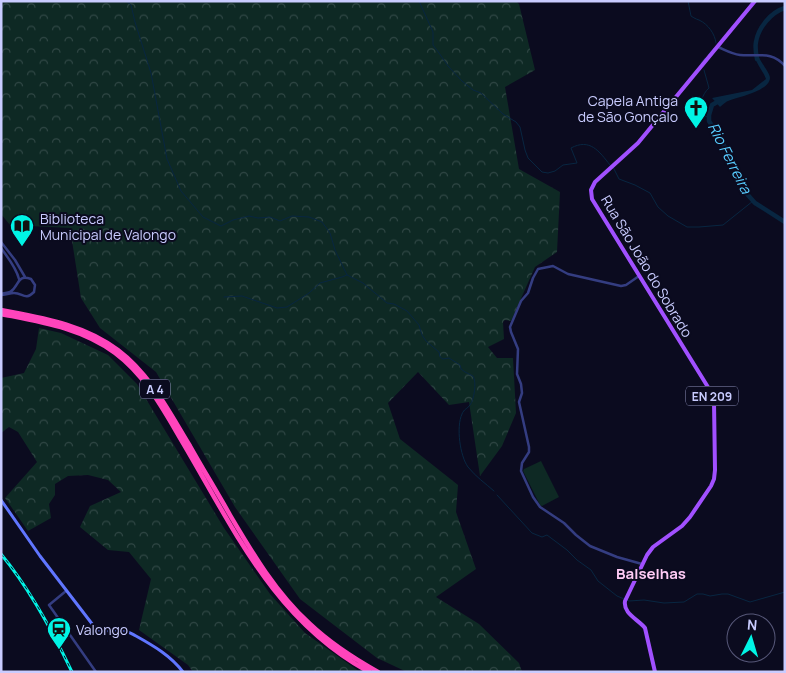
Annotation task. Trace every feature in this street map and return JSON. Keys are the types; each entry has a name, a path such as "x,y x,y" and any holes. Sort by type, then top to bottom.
{"highway":[{"name":"A 4","path":"1,310 56,321 80,329 104,340 130,360 142,372 162,400 246,543 276,587 309,624 324,637 378,672"},
{"name":"A 4","path":"1,314 59,326 88,337 115,354 137,373 155,397 247,552 272,589 310,631 333,649 369,672"}],"main road":[{"name":"Rua São João do Sobrado","path":"642,564 646,555 653,547 682,526 690,517 711,486 715,470 714,402 710,392 590,194 595,182 638,143 755,1"},
{"path":"1,500 66,591 98,630 126,630 157,648 177,665 182,672"},
{"name":"EN 209","path":"642,564 625,599 625,608 645,628 655,672"}],"street":[{"path":"718,46 739,55 776,58 785,66"},
{"path":"1,242 15,260 25,278"},
{"path":"1,248 14,267 19,280"},
{"path":"639,276 621,286 568,274 553,266 538,269 528,293 521,302 511,324 511,332 518,349 518,374 522,393 519,402 529,447 529,452 522,463 521,471 533,497 540,507 564,522 590,546 617,557 642,564"},
{"path":"25,278 31,279 35,287 32,294 28,296 14,293 1,295 11,292 19,280 25,278"},
{"path":"16,285 19,294"},
{"path":"66,591 50,605 96,672"}],"green space":[{"path":"1,1 516,1 519,4 535,70 505,87 519,169 560,192 557,252 535,267 511,321 505,320 503,322 504,339 488,347 497,358 513,358 516,413 502,446 480,476 469,402 449,405 418,372 388,403 400,439 458,485 456,512 476,569 436,597 479,624 519,663 522,672 407,672 377,658 300,599 235,507 156,372 100,328 81,298 70,228 10,225 1,214"},
{"path":"39,328 61,333 108,355 137,384 224,528 270,594 305,633 360,672 193,672 188,665 139,630 151,579 129,552 108,550 80,527 90,506 121,492 108,480 88,475 68,476 55,484 55,495 49,504 51,518 28,531 5,498 37,462 18,432 9,427 1,433 1,378 24,373 36,349"},
{"path":"541,461 559,497 542,506 523,471"}],"water":[{"path":"755,57 759,57 769,73 768,83 758,90 726,102 720,107 712,98 752,90 766,79"}],"waterway":[{"path":"126,1 131,5 151,73 167,159 181,191 203,217 221,226 233,220 249,216 258,218 270,217 280,221 292,216 309,217 322,222 330,233 335,250 347,275 363,283 387,303 394,304 407,311 419,325 426,341 439,352 440,357 443,359 449,358 460,365 461,369 473,376 475,386 473,399 463,412 459,426 461,449 468,467 494,491"},
{"path":"419,1 433,32 433,45 448,66 462,81 473,90 481,93 503,114 516,122 520,127 528,158 542,172 548,173 555,171 563,165 577,163 571,148 584,144 598,151 610,165"},
{"path":"688,1 691,16 708,27 716,43"},
{"name":"Rio Ferreira","path":"757,59 756,44 759,31 770,17 785,8"},
{"path":"708,55 714,48"},
{"path":"701,63 705,58"},
{"path":"704,70 709,88 703,97 699,115 709,117"},
{"name":"Rio Ferreira","path":"719,101 712,105 709,121 731,157 747,194 755,203 785,222"},
{"path":"613,167 619,179 650,193 658,207 668,216 687,227 723,225 753,201"},
{"path":"224,297 242,296 277,308 287,307 309,293 320,283 347,275"},
{"path":"497,495 532,533 542,537 547,535 591,570 598,581 617,596 629,601 684,602 697,594 710,596 728,594 750,602 785,592"}],"railway":[{"path":"1,554 22,581 40,610 72,672"}],"place":[{"name":"Capela Antiga de São Gonçalo","path":"696,129"},
{"name":"Biblioteca Municipal de Valongo","path":"22,247"},
{"name":"Valongo","path":"59,650"}],"district":[{"name":"Balselhas","path":"651,573"}]}
